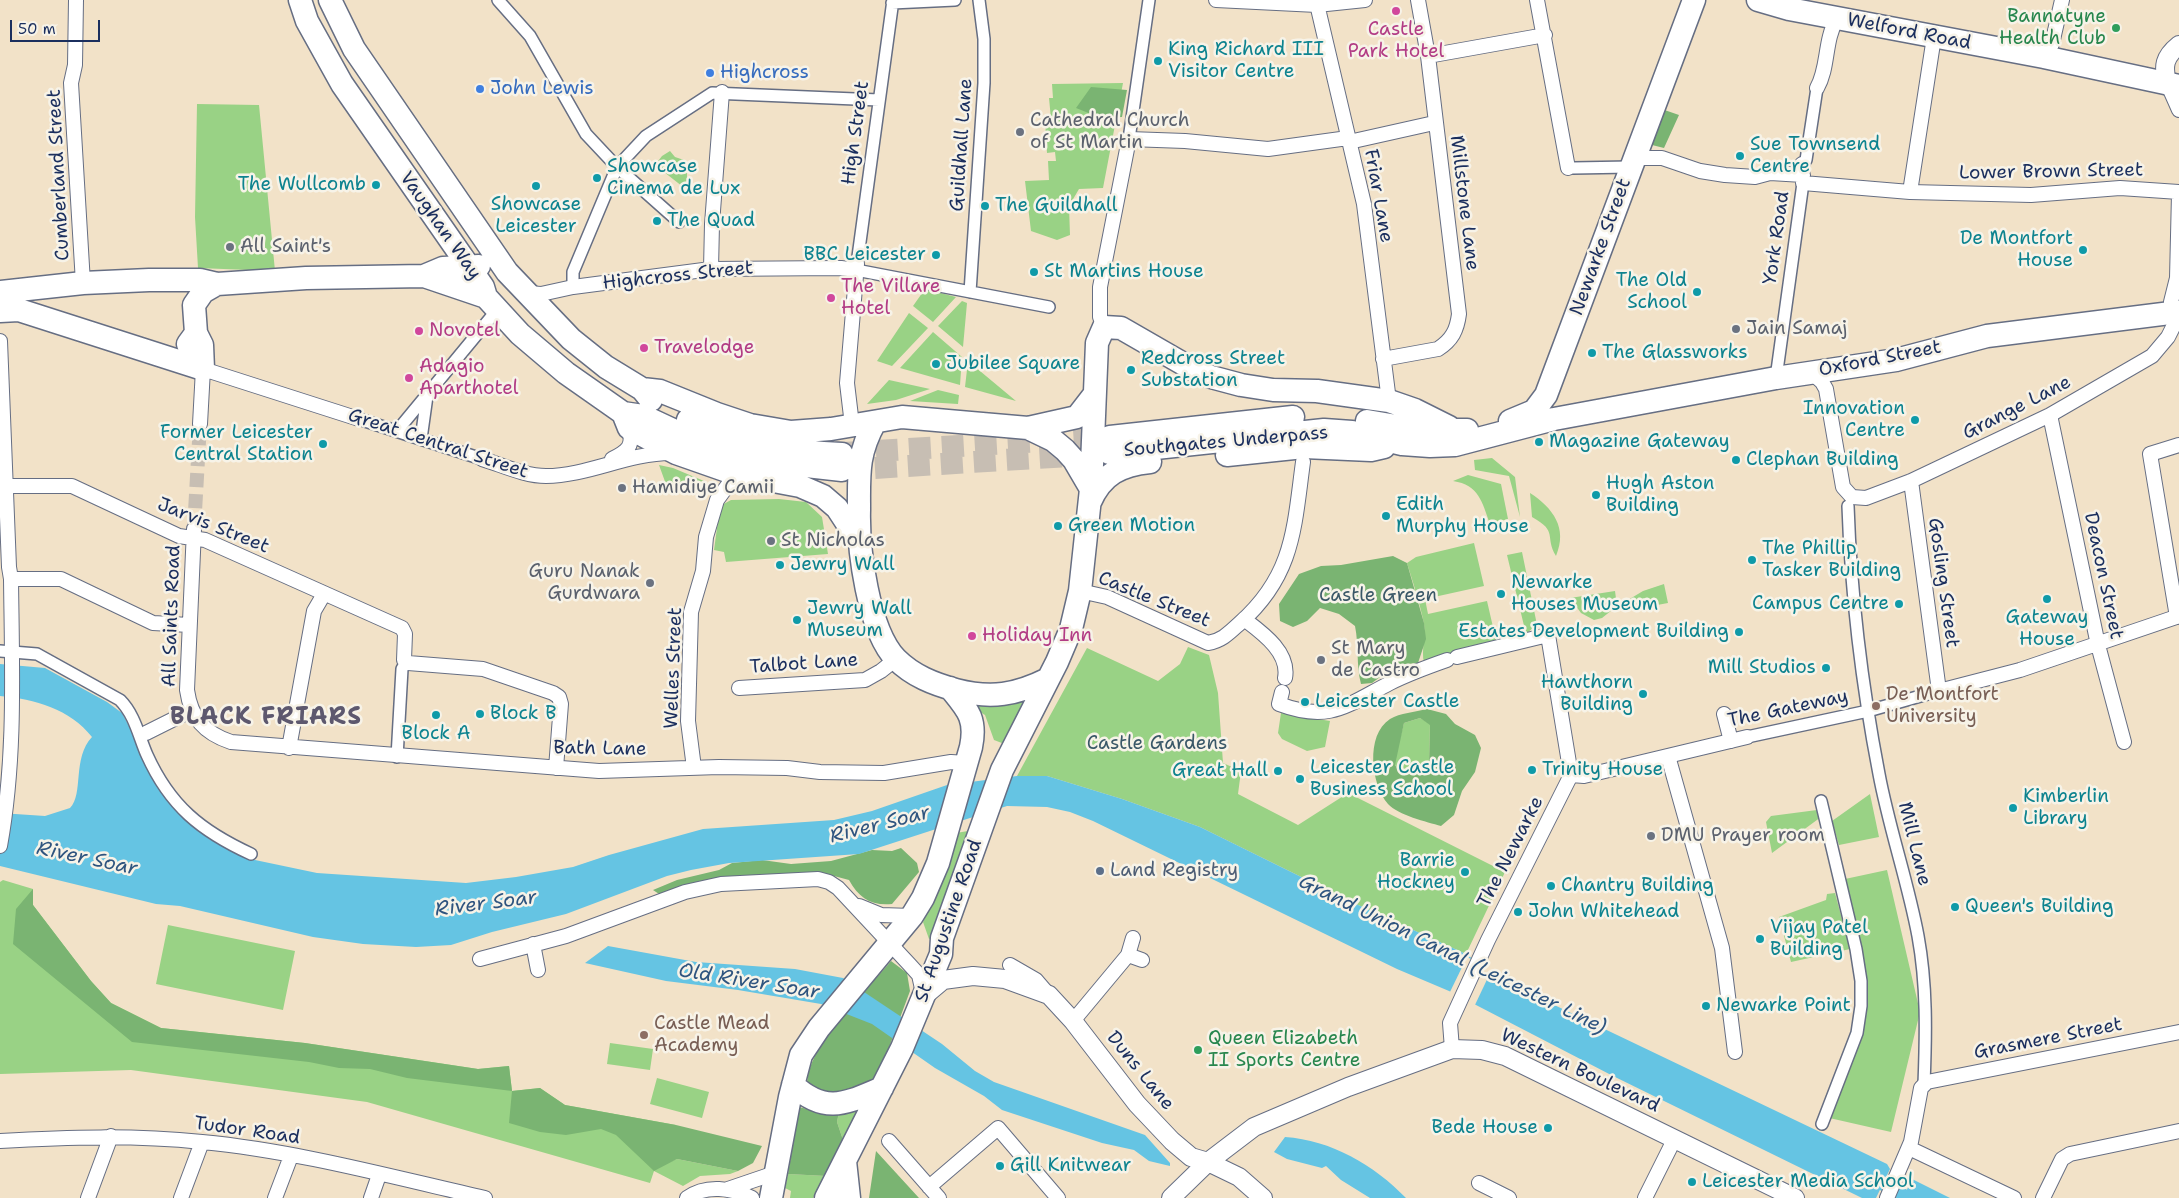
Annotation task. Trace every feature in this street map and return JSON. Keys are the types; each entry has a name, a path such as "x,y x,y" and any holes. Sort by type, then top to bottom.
{"main road":[{"name":"Vaughan Way","path":"330,0 354,49 507,272 557,326 598,361 642,389"},
{"name":"Welford Road","path":"1758,0 1837,18 2044,57 2173,85"},
{"name":"Newarke Street","path":"1457,431 1503,424 1534,412 1546,395 1693,1"},
{"name":"Vaughan Way","path":"303,10 342,84 374,133 443,226 483,287 491,304 566,373 626,421 676,453 736,474 800,486 823,496 837,508 858,540"},
{"path":"424,276 439,248 443,226"},
{"path":"175,285 206,293 306,278 424,276 443,268 468,266 507,272"},
{"path":"424,276 491,304"},
{"path":"0,292 83,283 175,285 200,280 206,293 196,333 174,361"},
{"path":"11,311 33,299 40,287"},
{"path":"0,292 14,301 11,311"},
{"path":"11,311 203,369 202,345 196,333"},
{"name":"Oxford Street","path":"1402,444 1455,445 1522,427 1589,413 1776,378 1896,360 1995,335 2176,312"},
{"path":"1104,328 1121,328 1194,370 1241,385 1273,390 1317,391 1389,401 1415,410 1457,431"},
{"name":"St Augustine Road","path":"826,1198 902,1048 941,954 942,938 1002,770 1066,644 1080,591 1090,496 1098,343 1104,328"},
{"name":"Oxford Street","path":"1551,382 1554,394 1560,403 1589,413"},
{"path":"642,389 660,391 717,414 778,431 805,432 891,418 910,417 1028,428 1072,420 1082,413 1094,395"},
{"path":"642,389 654,403 721,432 785,449 848,460"},
{"path":"626,421 643,416 688,437 748,457 848,460"},
{"name":"Southgates Underpass","path":"1402,444 1352,432 1324,430 1109,445 1286,417 1325,416 1403,428 1457,431"},
{"path":"848,460 874,422"},
{"path":"852,425 855,446 848,460 858,540 877,623 882,637 896,659 925,680 983,696 1020,692 1048,679"},
{"path":"1028,428 1053,440 1065,450 1074,460 1090,496 1109,475 1132,464 1304,447 1371,450 1402,444"},
{"name":"St Augustine Road","path":"770,1198 793,1085 802,1055 833,1012 912,916 930,884 947,834 973,738 973,722 966,708 950,688"},
{"path":"793,1085 812,1100 834,1104 852,1101 882,1088"},
{"path":"845,1161 849,1198"}],"street":[{"name":"Cumberland Street","path":"76,0 76,65 71,83 83,283"},
{"path":"290,0 303,10"},
{"path":"498,0 540,50 586,134 617,167 679,222"},
{"path":"892,2 955,0"},
{"name":"Guildhall Lane","path":"970,292 984,83 984,39 978,0"},
{"path":"1104,328 1100,317 1100,287 1129,140 1150,0"},
{"path":"1216,0 1316,2 1366,0"},
{"name":"Millstone Lane","path":"1383,359 1438,349 1451,338 1458,325 1459,314 1434,122 1428,56 1418,0"},
{"path":"1537,0 1570,168 1632,163"},
{"path":"2044,57 2052,44 2062,0"},
{"name":"High Street","path":"856,267 892,2"},
{"name":"Friar Lane","path":"1316,2 1364,204 1389,401"},
{"name":"York Road","path":"1776,378 1803,174 1817,88 1823,76 1829,33 1837,18"},
{"path":"1428,56 1545,35"},
{"path":"1910,192 1934,37"},
{"path":"2179,45 2167,57 2163,67 2173,85 2179,110"},
{"path":"711,269 712,224 722,92"},
{"path":"557,326 553,310 567,289 617,167 646,136 712,93 879,100"},
{"path":"1129,140 1185,141 1268,148 1349,140 1434,122"},
{"name":"Lower Brown Street","path":"1632,163 1662,158 1700,171 1725,175 1755,177 1770,172 1803,174 1910,192 2031,195 2120,188 2179,193"},
{"name":"Grange Lane","path":"1848,500 1852,498 1866,498 1911,481 2050,415 2152,356 2172,330 2176,312 2171,302 2177,278 2179,193"},
{"path":"852,425 847,383 856,267 1050,307"},
{"name":"Highcross Street","path":"528,293 541,294 711,269 856,267"},
{"path":"397,431 427,395 491,304"},
{"path":"0,341 1,399 7,486 4,551 11,579 8,655 12,708 6,813 0,846"},
{"path":"200,424 203,369"},
{"name":"Great Central Street","path":"203,369 421,439 544,476 614,464 648,453 676,453"},
{"path":"1812,373 1822,382 1826,389 1841,478 1848,500"},
{"path":"421,439 427,395"},
{"name":"Deacon Street","path":"2050,415 2098,644 2124,742"},
{"path":"606,464 627,451 630,446 632,438 626,421"},
{"path":"2178,617 2150,454 2179,446"},
{"name":"Castle Street","path":"1080,591 1107,597 1208,643 1221,639 1244,619 1270,588 1287,560 1292,540 1303,462"},
{"name":"Welles Street","path":"694,768 688,721 691,612 703,571 706,537 717,500 736,474"},
{"name":"Gosling Street","path":"1911,481 1935,692"},
{"name":"Jarvis Street","path":"7,486 72,486 179,536 194,534 399,627 405,634 408,663"},
{"name":"Mill Lane","path":"1848,500 1852,583 1868,711 1892,833 1918,936 1926,1010 1924,1084 1909,1148 1887,1198"},
{"name":"All Saints Road","path":"194,534 186,690 192,710 203,727 210,734 231,742"},
{"path":"11,579 61,579 153,623 189,625"},
{"path":"289,748 314,611 324,594"},
{"name":"The Gateway","path":"1571,775 1584,776 1747,737 1868,711 2020,670 2178,617"},
{"path":"1244,619 1274,644 1285,667 1285,678"},
{"path":"1282,692 1279,704 1289,708 1320,713 1334,711 1352,705 1365,696 1421,669 1452,659 1548,635 1571,775"},
{"path":"8,655 37,654 120,700 129,711 147,754 174,801 212,835 251,854"},
{"name":"Talbot Lane","path":"738,688 865,680 880,672 896,659"},
{"path":"397,756 402,669 408,663 482,669 553,693 559,697 556,768"},
{"path":"146,734 192,710"},
{"path":"1724,714 1731,741"},
{"name":"Bath Lane","path":"231,742 599,771 787,768 820,772 884,773 951,762 964,771"},
{"path":"1668,756 1722,948 1735,1052"},
{"name":"The Newarke","path":"1452,1049 1450,1023 1456,1009 1571,775"},
{"path":"1821,801 1856,949 1861,981 1861,1006 1857,1033 1822,1124"},
{"path":"480,959 566,936 678,894 721,884 824,880 834,885 854,904 919,975 922,999"},
{"path":"854,904 881,915 912,916"},
{"path":"1073,1021 1128,955 1133,938"},
{"path":"533,944 538,970"},
{"path":"1128,955 1142,960"},
{"name":"Duns Lane","path":"1010,965 1036,980 1073,1021 1137,1104 1172,1141 1191,1157 1208,1162 1239,1177 1263,1198"},
{"name":"Duns Lane","path":"922,999 935,984 943,980 973,976 1005,979 1049,995"},
{"name":"Grasmere Street","path":"1924,1084 2179,1032"},
{"name":"Western Boulevard","path":"1171,1198 1208,1162 1254,1127 1348,1086 1452,1049 1482,1050 1506,1056 1795,1198"},
{"path":"929,1187 998,1128 1058,1198"},
{"path":"2043,1198 2062,1159 2070,1154 2179,1131"},
{"path":"88,1198 111,1136"},
{"name":"Tudor Road","path":"0,1141 111,1136 202,1142 291,1156 485,1198"},
{"path":"1645,1198 1675,1138"},
{"path":"889,1141 939,1198"},
{"path":"181,1198 202,1142"},
{"path":"1909,1148 2014,1198"},
{"path":"275,1198 291,1156"},
{"path":"729,1194 775,1173"},
{"path":"371,1198 380,1175"},
{"path":"1479,1183 1506,1197"},
{"path":"687,1198 705,1189 752,1198"}],"green space":[{"path":"1123,83 1103,188 1079,189 1069,206 1070,235 1057,240 1031,231 1025,181 1049,180 1048,161 1056,161 1055,152 1047,153 1045,120 1051,119 1049,98 1053,98 1052,84"},
{"path":"1091,87 1127,90 1122,117 1101,118 1076,108"},
{"path":"197,104 259,105 275,271 198,268 195,217"},
{"path":"1650,105 1679,115 1664,148 1636,141"},
{"path":"670,151 675,157 687,161 687,190 655,165 662,156"},
{"path":"925,289 956,297 933,322 913,306"},
{"path":"962,301 967,303 963,347 938,326"},
{"path":"909,313 928,328 892,366 877,361"},
{"path":"933,332 962,357 960,385 900,368"},
{"path":"968,361 1016,401 965,387"},
{"path":"889,380 930,389 896,400 867,404"},
{"path":"938,390 959,395 958,404 910,401"},
{"path":"1492,458 1515,477 1520,517 1509,476 1475,470 1474,460"},
{"path":"659,465 673,468 704,481 667,487"},
{"path":"1468,475 1501,484 1508,519 1490,524 1482,502 1474,491 1469,486 1453,481"},
{"path":"1530,493 1545,505 1556,520 1560,536 1556,556 1548,531 1540,522 1532,517"},
{"path":"779,499 806,502 822,517 828,554 726,562 724,552 714,550 720,506 731,500"},
{"path":"1474,543 1484,586 1425,599 1428,614 1487,601 1496,640 1424,663 1424,624 1407,563 1416,557"},
{"path":"1522,552 1536,620 1534,627 1526,634 1507,555"},
{"name":"Castle Green","path":"1393,556 1407,563 1424,623 1426,639 1418,663 1396,665 1372,683 1361,684 1355,626 1339,614 1320,608 1307,621 1293,627 1280,621 1279,604 1299,574 1321,566 1341,565"},
{"path":"1664,584 1668,603 1630,610 1628,600 1643,591"},
{"path":"1615,591 1617,606 1602,618 1594,620 1581,613 1570,598"},
{"name":"Castle Gardens","path":"1188,647 1209,655 1218,693 1223,763 1241,771 1238,794 1298,825 1348,793 1505,872 1466,954 1356,904 1200,827 1122,799 1047,776 1017,776 1087,648 1158,681 1180,664"},
{"path":"1032,696 1007,745 994,740 985,715 980,712 976,704"},
{"path":"1427,709 1446,714 1455,724 1475,735 1481,748 1475,772 1462,791 1454,815 1441,826 1413,818 1399,812 1388,804 1382,796 1378,785 1373,760 1377,736 1382,726 1394,717","holes":["1420,718 1430,725 1429,764 1416,774 1399,771 1395,765 1404,723"]},
{"path":"1281,713 1330,721 1325,747 1307,751 1282,739 1278,733"},
{"path":"1420,718 1430,724 1429,764 1416,774 1399,771 1395,765 1395,758 1404,723"},
{"path":"1870,794 1879,837 1839,845 1832,821"},
{"path":"1817,810 1821,817 1772,853 1766,822 1771,816"},
{"path":"974,830 934,937 929,939 923,922 945,873 956,833"},
{"path":"901,848 917,863 919,872 892,904 872,902 861,896 849,880 819,872 723,877 659,894 653,890 677,880 719,870 732,863 762,860 791,864 831,861 872,850 892,851"},
{"path":"1887,870 1920,1012 1891,1132 1825,1117 1866,1009 1861,945 1845,879"},
{"path":"3,880 33,889 33,905 91,981 111,1003 161,1028 305,1043 478,1069 509,1066 512,1091 540,1088 565,1105 676,1125 662,1165 677,1159 738,1171 730,1174 700,1176 683,1186 654,1171 650,1183 367,1102 131,1070 0,1074 0,882"},
{"path":"33,889 33,905 91,981 111,1003 161,1028 305,1043 478,1069 509,1066 512,1091 407,1078 370,1069 339,1068 309,1062 132,1042 13,944 16,909"},
{"path":"1835,893 1850,949 1791,962 1779,917 1826,900 1827,894"},
{"path":"168,925 295,951 283,1010 156,984"},
{"path":"891,961 907,973 910,991 881,1069 869,1085 838,1099 807,1087 816,1053 826,1036"},
{"path":"610,1043 653,1049 650,1070 607,1064"},
{"path":"657,1078 709,1092 702,1118 650,1104"},
{"path":"540,1088 565,1105 676,1125 762,1146 753,1163 738,1171 677,1159 654,1171 616,1135 601,1129 566,1135 540,1132 509,1123 512,1091"},
{"path":"799,1107 819,1112 839,1112 837,1122 843,1140 826,1176 788,1174"},
{"path":"859,1108 843,1140 837,1122 839,1112"},
{"path":"876,1151 919,1198 869,1198"},
{"path":"788,1174 826,1176 813,1198 790,1198 791,1191 785,1188"}],"water":[{"name":"River Soar","path":"0,664 45,668 107,702 122,713 170,804 209,839 255,860 317,873 466,883 516,877 573,867 703,829 834,820 872,811 947,785 1017,776 1047,776 1122,799 1200,827 1356,904 1466,954 1502,980 1887,1164 1890,1169 1876,1198 1862,1198 1613,1076 1449,991 1397,969 1093,821 1070,812 1047,807 1007,806 859,854 729,863 691,870 667,876 566,914 492,932 451,945 416,947 363,944 313,937 180,906 156,904 0,866 0,813 45,816 70,808 77,794 82,755 92,737 73,719 51,707 13,697 0,696"},
{"name":"Old River Soar","path":"608,946 696,962 795,969 843,978 942,1044 975,1071 994,1082 1145,1135 1170,1163 1170,1166 1149,1161 1134,1150 1102,1143 1002,1110 984,1096 935,1068 872,1024 821,1004 738,990 666,981 585,963"},
{"path":"1285,1137 1319,1143 1351,1156 1380,1175 1406,1198 1370,1198 1341,1180 1326,1166 1322,1168 1287,1159 1274,1152"},
{"path":"1912,1179 1950,1198 1903,1198"}],"pier":[{"path":"1467,957 1492,969 1474,1007 1449,994"}],"waterway":[{"name":"Grand Union Canal (Leicester Line)","path":"1867,1177 1910,1198"}],"tunnel":[{"path":"194,529 200,424"},
{"path":"843,453 1110,437"},
{"path":"842,470 1085,455"}],"place":[{"name":"Castle Park Hotel","path":"1396,11"},
{"name":"Bannatyne Health Club","path":"2116,28"},
{"name":"King Richard III Visitor Centre","path":"1158,61"},
{"name":"Highcross","path":"710,73"},
{"name":"John Lewis","path":"480,89"},
{"name":"Cathedral Church of St Martin","path":"1020,132"},
{"name":"Sue Townsend Centre","path":"1740,156"},
{"name":"Showcase Cinema de Lux","path":"597,178"},
{"name":"The Wullcomb","path":"376,185"},
{"name":"Showcase Leicester","path":"536,186"},
{"name":"The Guildhall","path":"985,206"},
{"name":"The Quad","path":"657,221"},
{"name":"All Saint's","path":"230,247"},
{"name":"De Montfort House","path":"2083,250"},
{"name":"BBC Leicester","path":"936,255"},
{"name":"St Martins House","path":"1034,272"},
{"name":"The Old School","path":"1697,292"},
{"name":"The Villare Hotel","path":"831,298"},
{"name":"Jain Samaj","path":"1736,329"},
{"name":"Novotel","path":"419,331"},
{"name":"Travelodge","path":"644,348"},
{"name":"The Glassworks","path":"1592,353"},
{"name":"Jubilee Square","path":"936,364"},
{"name":"Redcross Street Substation","path":"1131,370"},
{"name":"Adagio Aparthotel","path":"409,378"},
{"name":"Innovation Centre","path":"1915,420"},
{"name":"Magazine Gateway","path":"1539,442"},
{"name":"Former Leicester Central Station","path":"323,444"},
{"name":"Clephan Building","path":"1736,460"},
{"name":"Hamidiye Camii","path":"622,488"},
{"name":"Hugh Aston Building","path":"1596,495"},
{"name":"Edith Murphy House","path":"1386,516"},
{"name":"Green Motion","path":"1058,526"},
{"name":"St Nicholas","path":"771,541"},
{"name":"The Phillip Tasker Building","path":"1752,560"},
{"name":"Jewry Wall","path":"780,565"},
{"name":"Guru Nanak Gurdwara","path":"650,583"},
{"name":"Newarke Houses Museum","path":"1501,594"},
{"name":"Gateway House","path":"2047,599"},
{"name":"Campus Centre","path":"1899,604"},
{"name":"Jewry Wall Museum","path":"797,620"},
{"name":"Estates Development Building","path":"1739,632"},
{"name":"Holiday Inn","path":"972,636"},
{"name":"St Mary de Castro","path":"1321,660"},
{"name":"Mill Studios","path":"1826,668"},
{"name":"Hawthorn Building","path":"1643,694"},
{"name":"Leicester Castle","path":"1305,702"},
{"name":"De Montfort University","path":"1876,706"},
{"name":"Block B","path":"480,714"},
{"name":"Block A","path":"436,715"},
{"name":"Trinity House","path":"1532,770"},
{"name":"Great Hall","path":"1278,771"},
{"name":"Leicester Castle Business School","path":"1300,779"},
{"name":"Kimberlin Library","path":"2013,808"},
{"name":"DMU Prayer room","path":"1651,836"},
{"name":"Land Registry","path":"1100,871"},
{"name":"Barrie Hockney","path":"1465,872"},
{"name":"Chantry Building","path":"1551,886"},
{"name":"Queen's Building","path":"1955,907"},
{"name":"John Whitehead","path":"1518,912"},
{"name":"Vijay Patel Building","path":"1760,939"},
{"name":"Newarke Point","path":"1706,1006"},
{"name":"Castle Mead Academy","path":"644,1035"},
{"name":"Queen Elizabeth II Sports Centre","path":"1198,1050"},
{"name":"Bede House","path":"1548,1128"},
{"name":"Gill Knitwear","path":"1000,1166"},
{"name":"Leicester Media School","path":"1692,1182"}],"district":[{"name":"BLACK FRIARS","path":"266,718"}]}
